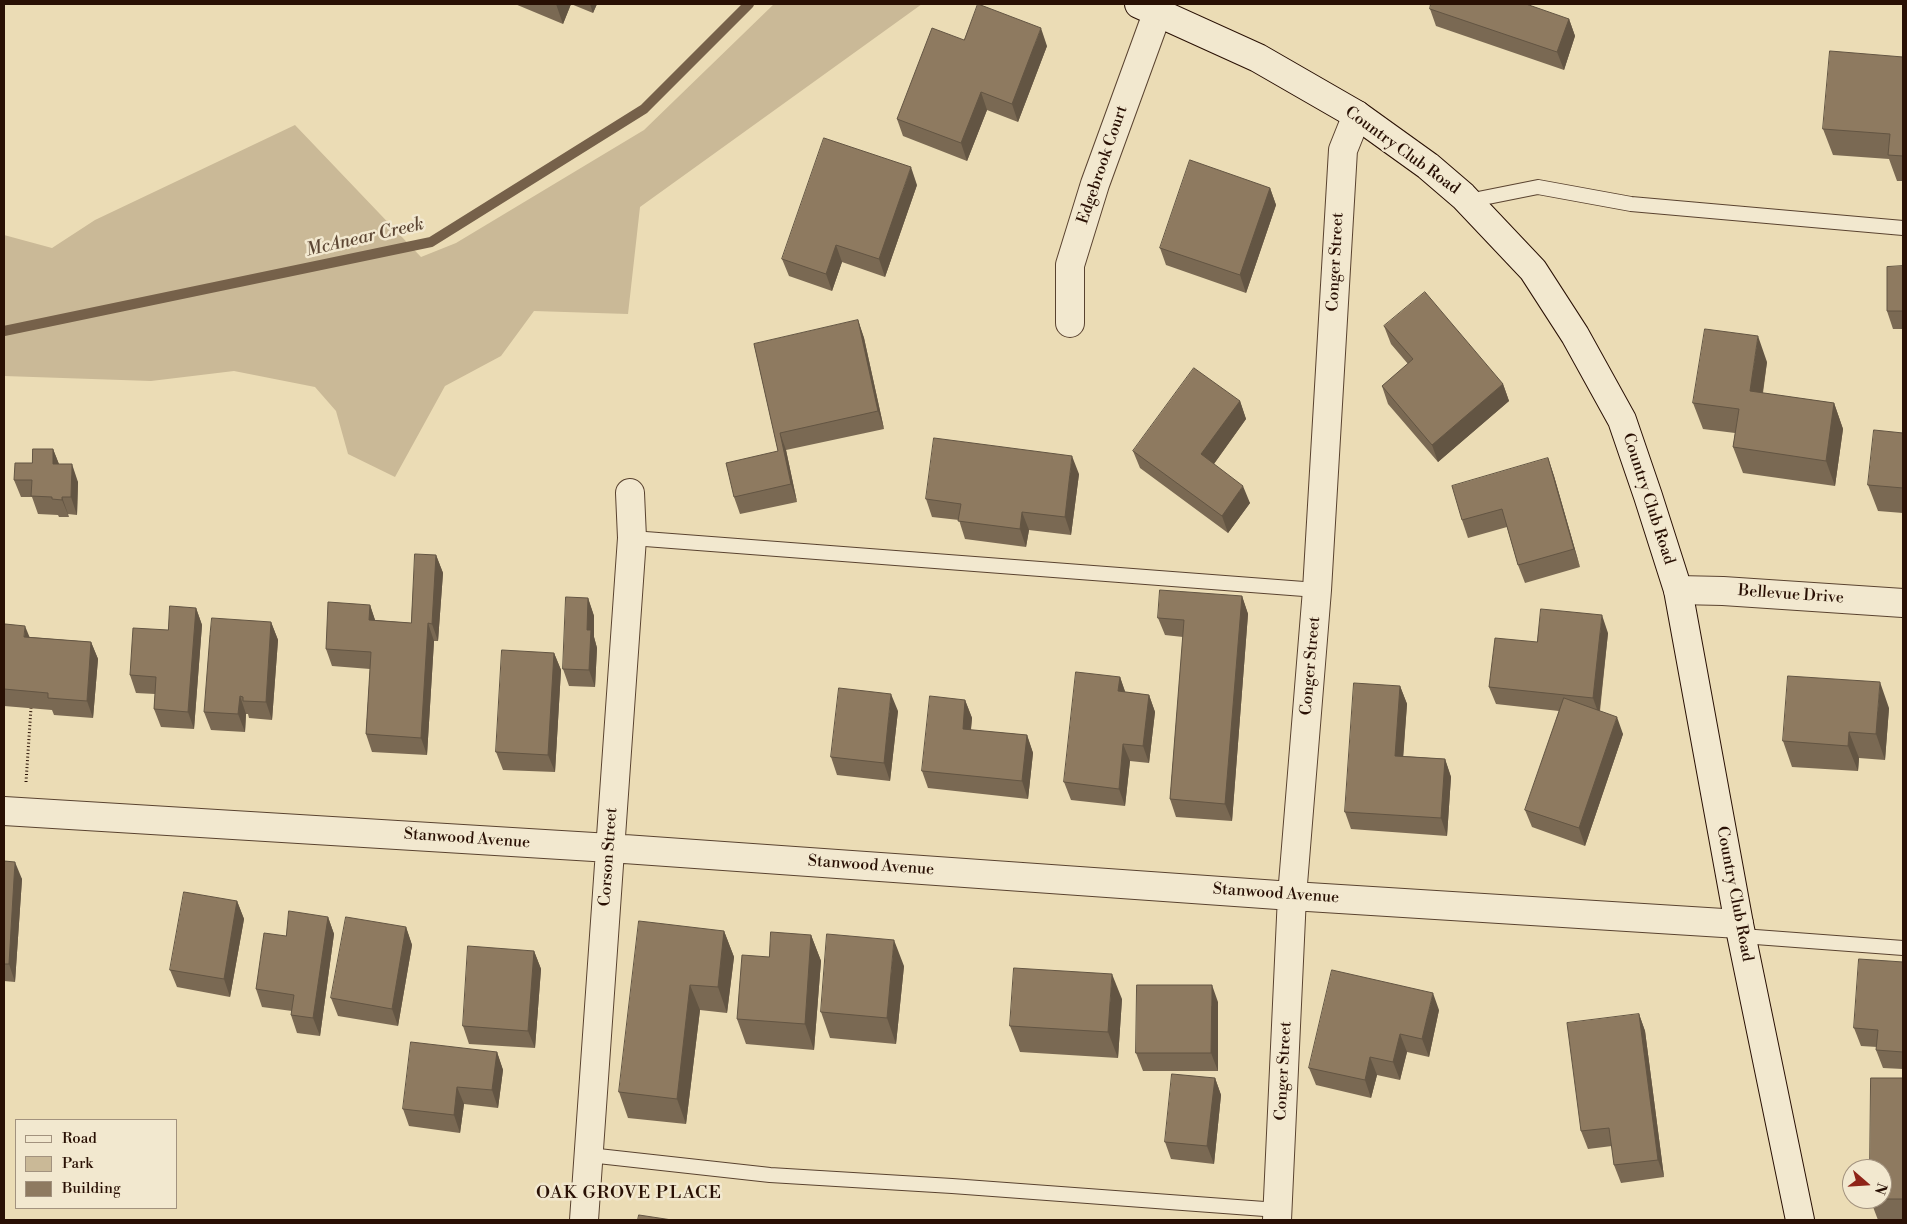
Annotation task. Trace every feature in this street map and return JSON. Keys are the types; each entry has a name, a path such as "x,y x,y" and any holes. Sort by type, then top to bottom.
{"street":[{"name":"Country Club Road","path":"1148,8 1258,58 1356,115 1428,166 1468,202 1533,270 1575,335 1622,420 1678,590 1740,930 1800,1220"},
{"name":"Edgebrook Court","path":"1070,323 1070,266 1148,8"},
{"name":"Conger Street","path":"1278,1215 1292,896 1317,590 1343,150 1356,115"},
{"name":"Corson Street","path":"584,1220 632,538 630,493"},
{"name":"Bellevue Drive","path":"1678,590 1723,591 1903,603"},
{"name":"Stanwood Avenue","path":"14,811 610,848 1740,930"}],"lane":[{"path":"1468,202 1538,187 1631,204 1903,228"},
{"path":"632,538 1317,590"},
{"path":"1740,930 1903,948"},
{"path":"589,1156 770,1175 990,1188 1278,1215"}],"path":[{"path":"14,811 31,708"}],"green space":[{"path":"774,4 922,4 640,207 628,314 534,311 501,356 445,386 395,477 348,454 336,411 315,387 234,371 151,381 4,376 4,235 52,248 95,220 295,125 421,257 456,243 644,130"}],"building":[{"path":"978,4 1041,28 1012,104 981,92 961,143 897,119 932,28 964,40"},
{"path":"1431,4 1526,4 1569,19 1557,52 1430,9"},
{"path":"1830,51 1903,57 1903,156 1888,155 1890,134 1823,129"},
{"path":"824,138 911,167 879,259 836,245 826,274 782,259"},
{"path":"1190,160 1270,188 1240,275 1160,248"},
{"path":"1903,266 1903,311 1887,311 1887,267"},
{"path":"1425,292 1503,384 1432,445 1382,386 1413,359 1384,326"},
{"path":"858,320 878,411 780,433 791,484 734,497 726,463 778,451 754,344"},
{"path":"1705,329 1758,336 1750,391 1834,403 1826,461 1733,447 1739,409 1693,403"},
{"path":"1194,368 1240,401 1201,454 1243,486 1222,516 1133,451"},
{"path":"1874,430 1903,433 1903,488 1868,485"},
{"path":"934,438 1072,456 1065,517 1022,512 1020,529 958,521 961,504 926,499"},
{"path":"33,449 53,449 53,464 72,464 71,497 62,497 62,500 52,499 52,497 31,496 32,480 14,480 15,463 32,463"},
{"path":"1548,458 1574,549 1518,565 1502,509 1462,520 1452,486"},
{"path":"415,554 436,555 432,624 428,623 421,738 366,734 371,652 326,649 328,602 370,605 369,620 411,623"},
{"path":"1160,590 1242,596 1225,804 1170,799 1184,620 1158,618"},
{"path":"566,597 588,598 587,630 591,630 589,670 563,669"},
{"path":"170,606 196,608 188,712 154,709 156,677 130,675 133,628 168,630"},
{"path":"1541,609 1602,615 1593,698 1489,687 1495,638 1537,642"},
{"path":"212,618 271,622 266,702 243,701 243,697 240,696 238,714 204,712"},
{"path":"5,624 25,626 24,637 91,642 87,701 48,698 48,693 4,689"},
{"path":"502,650 554,653 548,755 496,752"},
{"path":"1076,672 1120,677 1118,691 1149,695 1143,746 1123,744 1119,789 1064,782"},
{"path":"1788,676 1880,682 1876,734 1849,732 1848,746 1783,741"},
{"path":"1354,683 1400,686 1395,756 1445,759 1441,818 1345,812"},
{"path":"839,688 891,694 884,763 831,757"},
{"path":"930,696 965,700 963,729 1027,735 1022,781 922,771"},
{"path":"1564,698 1617,717 1579,828 1525,810"},
{"path":"4,861 15,862 9,964 4,964"},
{"path":"184,892 237,901 224,979 170,970"},
{"path":"289,911 328,917 313,1018 291,1015 294,995 256,989 264,933 286,936"},
{"path":"346,917 406,927 392,1009 331,998"},
{"path":"639,921 724,931 718,987 690,985 677,1099 619,1092"},
{"path":"771,932 811,935 805,1024 737,1019 742,955 769,957"},
{"path":"827,934 894,940 887,1018 821,1012"},
{"path":"468,946 534,951 528,1031 463,1026"},
{"path":"1859,959 1903,962 1903,1052 1876,1050 1878,1030 1854,1028"},
{"path":"1014,968 1112,974 1108,1032 1010,1026"},
{"path":"1332,970 1433,993 1422,1039 1400,1034 1393,1062 1370,1057 1365,1080 1309,1068"},
{"path":"1137,985 1212,985 1211,1053 1136,1053"},
{"path":"1639,1014 1658,1160 1614,1165 1609,1128 1581,1131 1567,1023"},
{"path":"411,1042 497,1052 492,1090 457,1087 454,1115 403,1109"},
{"path":"1172,1074 1215,1078 1207,1146 1165,1142"},
{"path":"1871,1078 1903,1078 1903,1199 1892,1199 1892,1159 1870,1159"},
{"path":"639,1215 672,1220 638,1220"}],"waterway":[{"name":"McAnear Creek","path":"4,331 431,242 644,109 749,4"}],"district":[{"name":"OAK GROVE PLACE","path":"629,1194"}]}
